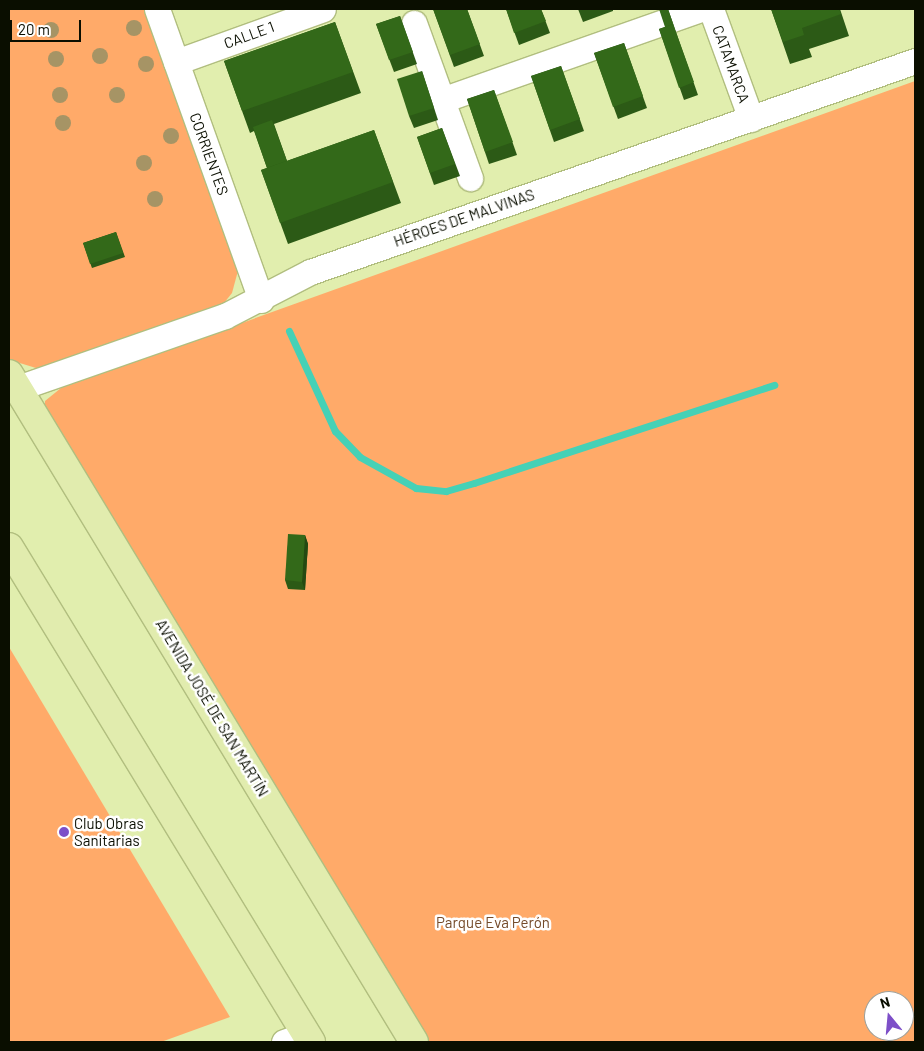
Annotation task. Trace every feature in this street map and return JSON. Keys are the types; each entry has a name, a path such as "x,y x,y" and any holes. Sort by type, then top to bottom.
{"main road":[{"name":"AVENIDA JOSÉ DE SAN MARTÍN","path":"13,381 414,1042"},
{"path":"9,547 300,1040"}],"street":[{"name":"CORRIENTES","path":"157,9 261,300"},
{"name":"CALLE 1","path":"176,62 323,9"},
{"path":"442,100 700,9"},
{"name":"CATAMARCA","path":"711,9 750,119"},
{"path":"414,23 470,178"},
{"name":"HÉROES DE MALVINAS","path":"13,381 261,300 310,272 915,61"}],"green space":[{"path":"9,9 146,9 239,267 232,293 224,303 53,365 36,368 10,360"},
{"name":"Parque Eva Perón","path":"915,81 915,1042 427,1042 45,408 45,401 61,388"},
{"name":"Club Obras Sanitarias","path":"9,647 230,1017 161,1042 9,1042"}],"building":[{"path":"433,9 467,9 480,44 450,55"},
{"path":"506,9 541,9 546,21 514,33"},
{"path":"659,9 668,9 676,32 673,24 665,27"},
{"path":"771,9 839,9 841,14 802,28 804,35 783,42"},
{"path":"400,16 413,52 389,60 376,24"},
{"path":"335,22 353,72 242,111 224,61"},
{"path":"673,24 694,82 679,88 659,29"},
{"path":"624,43 643,96 613,107 594,53"},
{"path":"561,66 580,119 550,130 531,76"},
{"path":"422,71 434,108 409,116 397,79"},
{"path":"494,90 513,142 485,152 467,99"},
{"path":"272,120 287,161 267,168 253,127"},
{"path":"442,128 455,164 430,173 417,137"},
{"path":"374,130 393,182 280,223 261,170"},
{"path":"116,232 123,253 90,264 83,243"},
{"path":"288,534 305,535 302,582 285,580"}],"waterway":[{"path":"289,331 335,431 360,457 416,488 446,491 474,483 774,385"}],"place":[{"name":"Club Obras Sanitarias","path":"64,832"}]}
